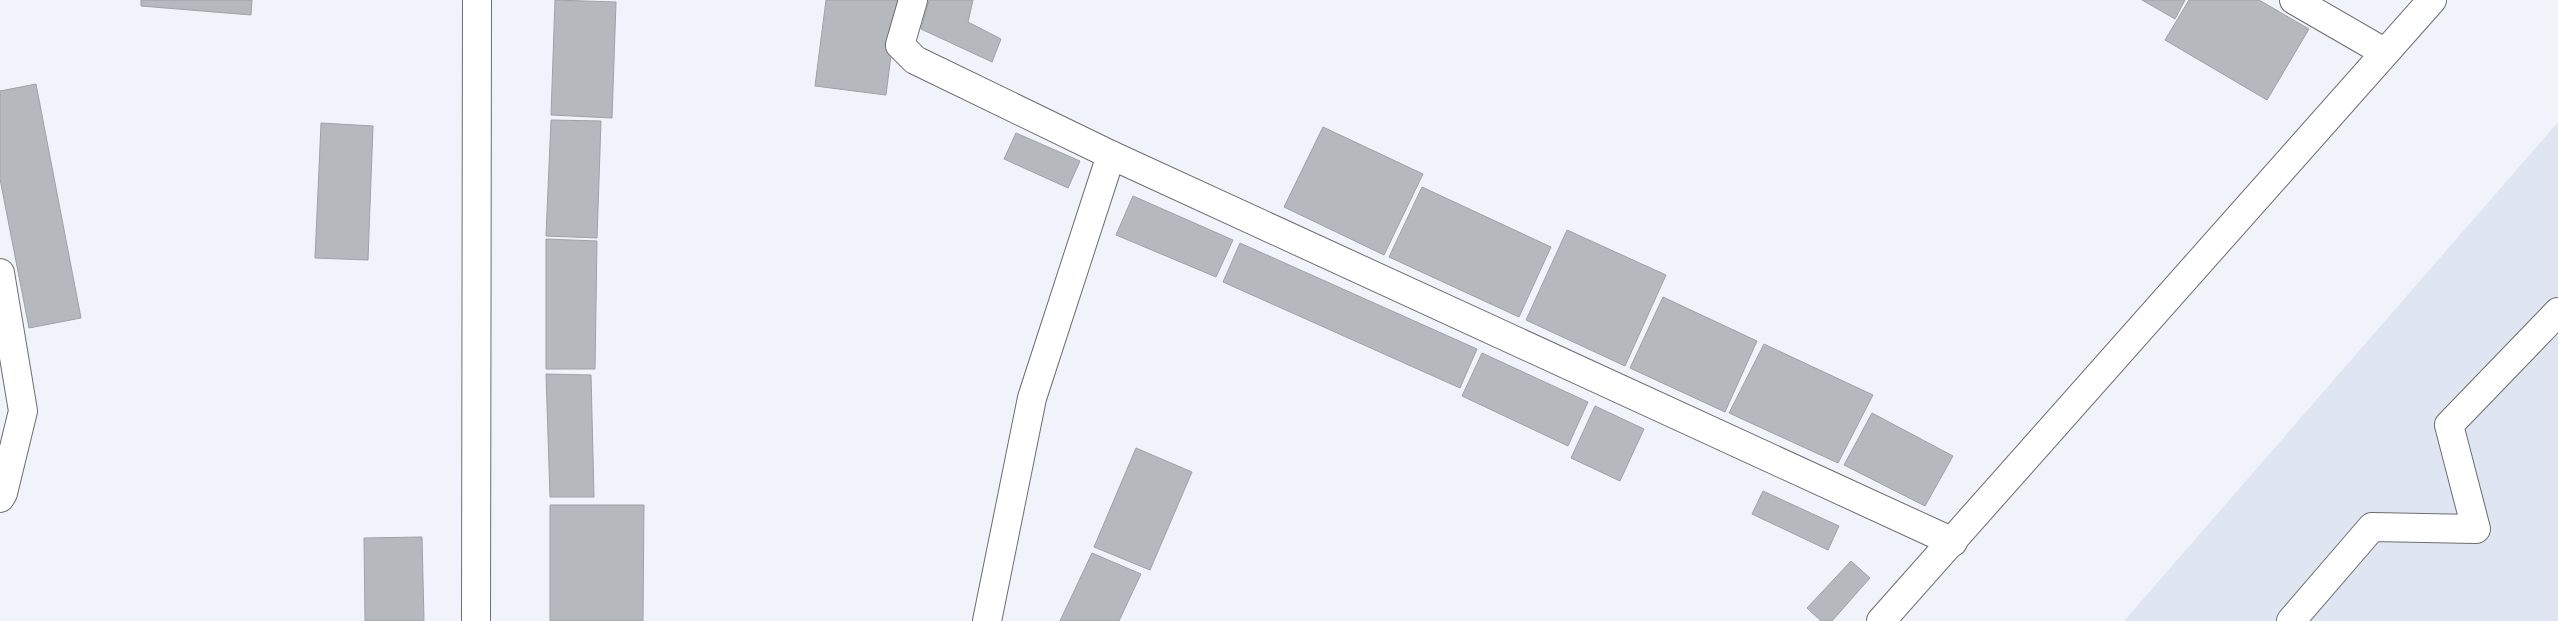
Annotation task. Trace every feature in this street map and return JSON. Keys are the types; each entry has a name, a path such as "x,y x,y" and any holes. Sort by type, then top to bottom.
{"street":[{"path":"476,621 477,0"},
{"path":"913,0 900,45 915,60 1110,155 1953,542"},
{"path":"2294,0 2384,52"},
{"path":"1881,621 2432,0"},
{"path":"987,621 1032,398 1110,155"},
{"path":"0,273 23,411 4,493 0,498"},
{"path":"2291,621 2372,527 2476,529 2448,426 2558,312"}],"shaded area":[{"path":"2558,122 2558,621 2124,621"}],"building":[{"path":"141,0 252,0 251,15 141,6"},
{"path":"555,0 616,2 612,118 551,115"},
{"path":"826,0 898,0 886,95 815,86"},
{"path":"929,0 973,0 968,22 1001,39 992,62 921,29"},
{"path":"2142,0 2185,0 2175,19"},
{"path":"2189,0 2259,0 2309,29 2267,100 2165,40"},
{"path":"36,84 81,318 29,328 0,179 0,91"},
{"path":"551,120 601,121 597,238 546,236"},
{"path":"321,123 373,126 368,260 315,258"},
{"path":"1323,127 1423,174 1384,255 1284,207"},
{"path":"1016,133 1080,161 1068,188 1004,159"},
{"path":"1422,187 1551,247 1519,317 1389,257"},
{"path":"1133,196 1233,240 1216,277 1116,235"},
{"path":"1567,230 1666,275 1625,366 1526,320"},
{"path":"546,239 597,241 595,369 546,369"},
{"path":"1240,243 1477,349 1460,388 1223,282"},
{"path":"1663,297 1757,341 1725,412 1630,368"},
{"path":"1764,344 1873,395 1838,463 1729,413"},
{"path":"1482,353 1588,402 1568,446 1462,396"},
{"path":"546,374 591,375 594,497 550,497"},
{"path":"1595,406 1644,429 1620,481 1571,458"},
{"path":"1872,413 1953,456 1925,506 1844,465"},
{"path":"1136,448 1192,472 1150,570 1094,547"},
{"path":"1763,491 1839,526 1828,550 1752,514"},
{"path":"550,505 644,505 643,621 550,621"},
{"path":"422,537 424,621 365,621 364,538"},
{"path":"1092,553 1141,574 1119,621 1060,621"},
{"path":"1851,561 1870,578 1832,621 1821,621 1807,608"}]}
